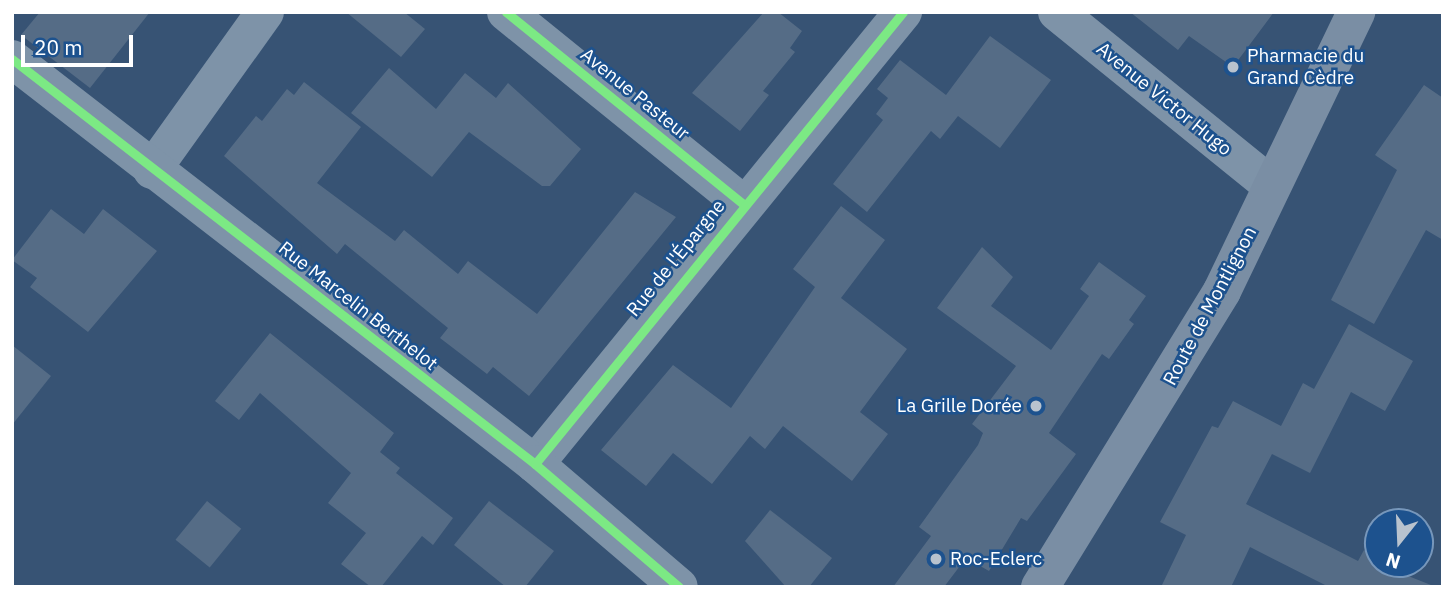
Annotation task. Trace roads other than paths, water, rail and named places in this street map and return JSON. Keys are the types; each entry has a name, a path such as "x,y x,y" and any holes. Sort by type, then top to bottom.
{"main road":[{"name":"Route de Montlignon","path":"1040,587 1175,375 1356,12"}],"street":[{"path":"152,170 265,12"},
{"name":"Avenue Pasteur","path":"506,12 742,203"},
{"name":"Rue de l'Épargne","path":"535,464 742,203 903,12"},
{"name":"Avenue Victor Hugo","path":"1057,12 1271,185"},
{"name":"Rue Marcelin Berthelot","path":"12,59 535,464 679,587"}],"place":[{"name":"Pharmacie du Grand Cèdre","path":"1233,67"},
{"name":"La Grille Dorée","path":"1036,406"},
{"name":"Roc-Eclerc","path":"936,559"}]}
